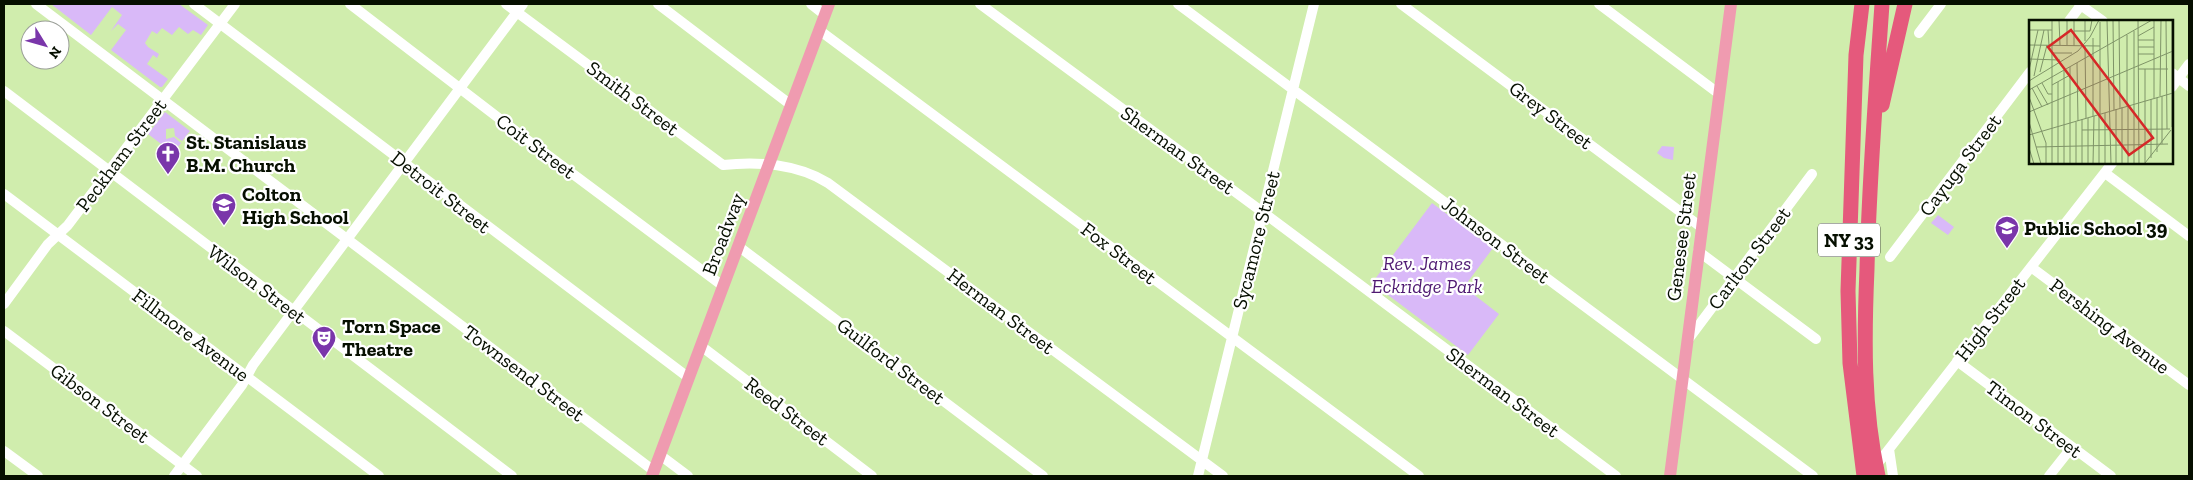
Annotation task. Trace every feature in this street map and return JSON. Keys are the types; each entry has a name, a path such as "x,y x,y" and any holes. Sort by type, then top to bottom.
{"highway":[{"path":"1854,4 1856,55"},
{"name":"NY 33","path":"1862,4 1856,55 1848,291 1850,364 1864,476"},
{"name":"NY 33","path":"1878,476 1872,448 1866,390 1865,308 1869,173 1882,4"},
{"path":"1869,173 1905,4"}],"main road":[{"name":"Genesee Street","path":"1670,476 1731,4"},
{"name":"Broadway","path":"653,474 827,9"}],"street":[{"name":"Townsend Street","path":"36,4 653,474"},
{"name":"Detroit Street","path":"194,4 689,378"},
{"name":"Peckham Street","path":"4,304 48,244 58,236 163,101 235,4"},
{"name":"Coit Street","path":"350,4 723,286"},
{"name":"Smith Street","path":"506,4 520,8 723,165 752,163 769,165"},
{"path":"658,4 791,105"},
{"path":"810,4 827,9"},
{"name":"Sherman Street","path":"980,4 1263,212 1616,476"},
{"name":"Johnson Street","path":"1178,4 1813,476"},
{"name":"Sycamore Street","path":"1198,476 1314,4"},
{"name":"Grey Street","path":"1401,4 1701,227"},
{"path":"1599,4 1613,9 1718,93"},
{"path":"1918,33 1940,4"},
{"path":"2070,20 2080,5 2101,20"},
{"path":"174,476 247,377 253,365 520,8"},
{"name":"Fox Street","path":"819,30 1419,476"},
{"path":"2189,64 2175,76 2189,86"},
{"name":"Cayuga Street","path":"1890,257 2029,73"},
{"name":"Wilson Street","path":"4,91 512,476"},
{"name":"High Street","path":"1868,476 2112,164"},
{"name":"Herman Street","path":"769,165 803,172 828,183 1223,476"},
{"path":"2105,173 2189,236"},
{"name":"Carlton Street","path":"1687,342 1812,174"},
{"name":"Fillmore Avenue","path":"4,194 379,476"},
{"name":"Guilford Street","path":"738,246 1043,476"},
{"path":"1698,251 1816,339"},
{"name":"Pershing Avenue","path":"2031,267 2189,385"},
{"name":"Gibson Street","path":"4,331 197,476"},
{"name":"Reed Street","path":"701,346 872,476"},
{"name":"Timon Street","path":"1957,361 2111,476"},
{"path":"2049,476 2072,447"},
{"path":"4,451 38,476"},
{"path":"1887,451 1893,476"},
{"path":"660,455 688,476"}],"green space":[{"path":"51,4 179,4 208,25 201,35 193,30 188,34 179,27 172,35 162,28 157,34 152,31 145,43 159,54 157,58 153,55 147,64 168,79 160,87 111,50 126,30 118,24 111,31 122,15 112,7 91,35"},
{"path":"165,112 190,131 182,141 175,136 174,128 166,129 166,139 174,137 181,143 173,153 148,134"},
{"path":"1662,146 1674,147 1673,160 1664,158 1657,153"},
{"name":"Rev. James Eckridge Park","path":"1432,203 1493,248 1464,287 1499,314 1468,355 1372,283"},
{"path":"1938,215 1954,227 1948,235 1931,223"}],"place":[{"name":"St. Stanislaus B.M. Church","path":"168,175"},
{"name":"Colton High School","path":"224,226"},
{"name":"Public School 39","path":"2007,249"},
{"name":"Torn Space Theatre","path":"324,359"}]}
